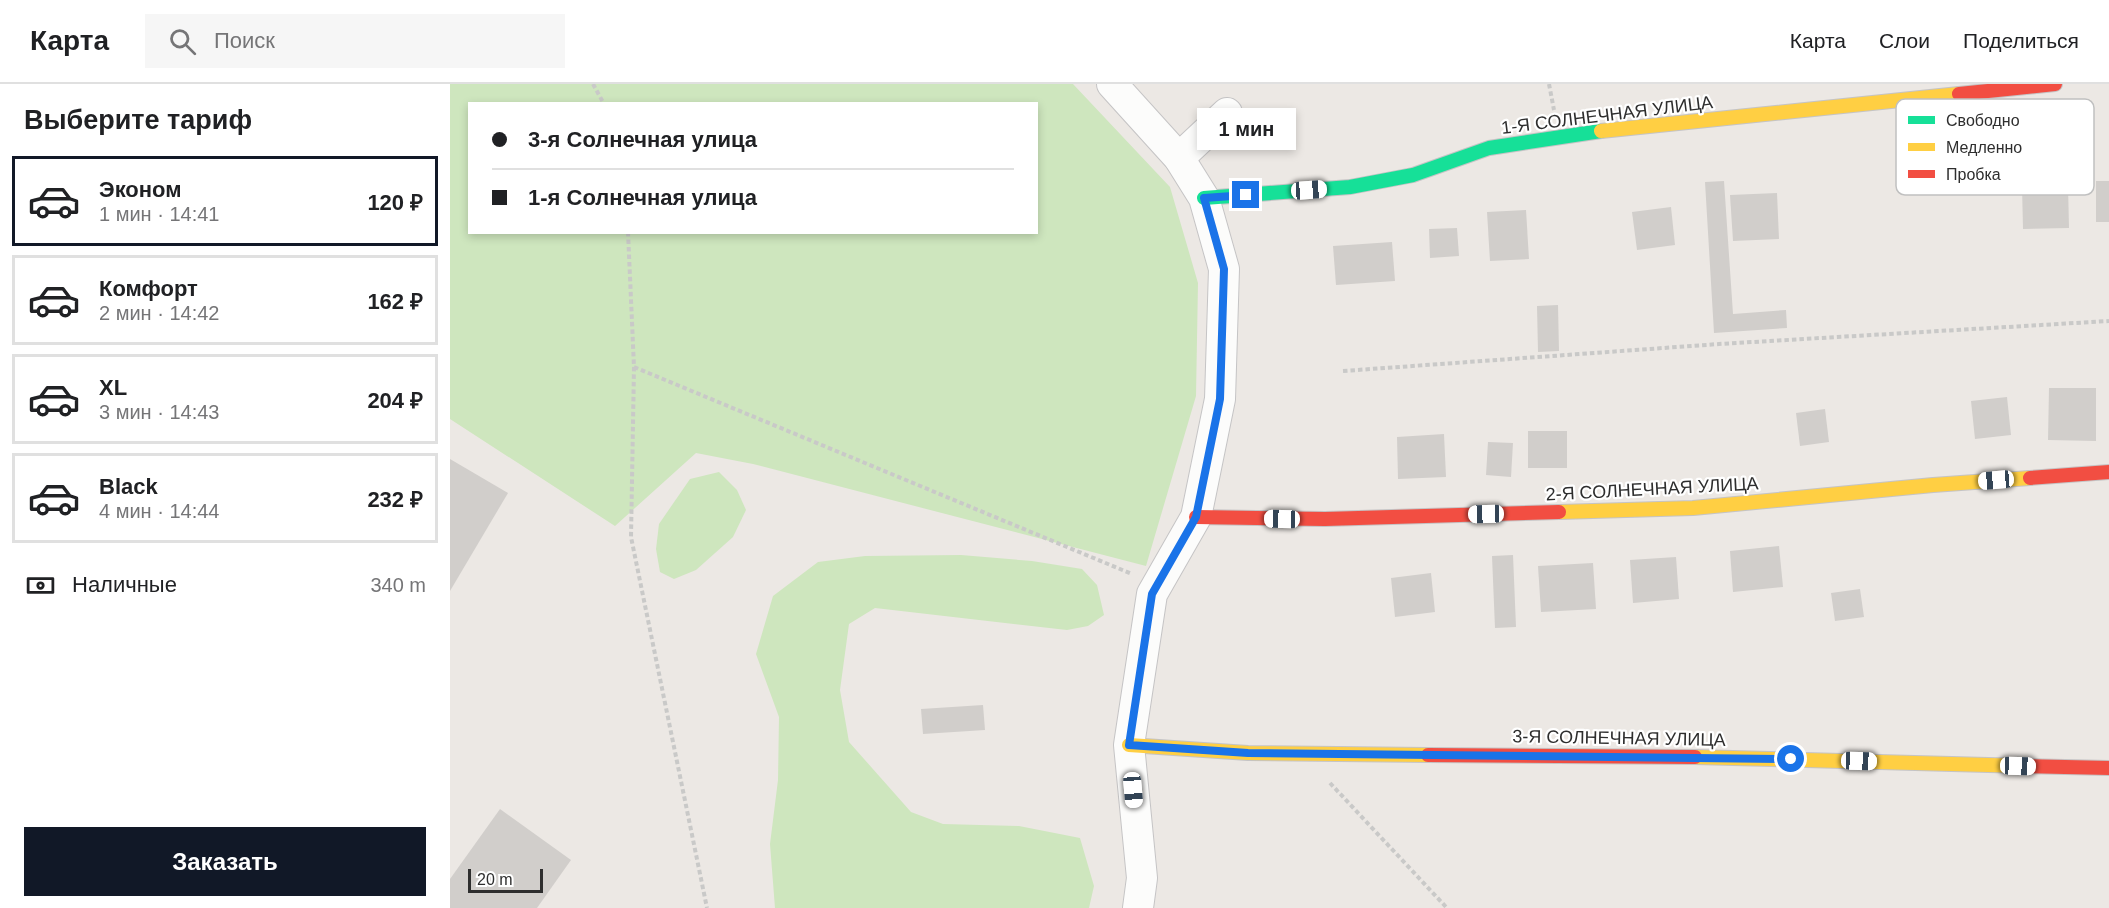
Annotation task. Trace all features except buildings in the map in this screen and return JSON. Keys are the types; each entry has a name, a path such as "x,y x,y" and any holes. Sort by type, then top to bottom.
{"street":[{"path":"1112,84 1179,158 1204,198 1224,269 1220,399 1196,517 1152,594 1129,745 1142,878 1138,908"},
{"name":"1-Я СОЛНЕЧНАЯ УЛИЦА","path":"1910,99 2055,84"},
{"name":"1-Я СОЛНЕЧНАЯ УЛИЦА","path":"1204,198 1350,187 1413,175 1489,148 1573,134 1896,100"},
{"path":"1179,158 1227,113"},
{"name":"2-Я СОЛНЕЧНАЯ УЛИЦА","path":"1196,517 1325,519 1693,508 1933,485 2109,472"},
{"name":"3-Я СОЛНЕЧНАЯ УЛИЦА","path":"1129,745 1248,753 1723,757 2109,768"}],"path":[{"path":"593,84 603,102"},
{"path":"628,234 634,367 631,537 707,908"},
{"path":"1343,371 1719,344 2109,321"},
{"path":"634,367 1158,585"},
{"path":"1303,754 1447,908"}],"green space":[{"path":"450,84 1073,84 1170,187 1198,283 1196,396 1146,566 753,464 696,453 615,526 450,419"},
{"path":"719,472 737,490 746,510 733,537 696,570 674,579 660,572 656,549 659,524 690,479"},
{"path":"961,555 1032,561 1082,569 1097,585 1104,615 1088,626 1067,630 875,608 849,624 840,690 849,742 911,812 943,824 1019,826 1080,838 1094,886 1089,908 775,908 770,844 778,780 779,717 756,654 773,596 818,562 865,556"}],"traffic: fast":[{"path":"1204,198 1350,187 1413,175 1489,148 1601,131"}],"traffic: slow":[{"path":"1911,99 1959,94"},
{"path":"1601,131 1896,101"},
{"path":"1559,512 1693,508 2030,478"},
{"path":"1129,745 1248,753 1428,755"},
{"path":"1695,757 2025,766"}],"traffic: jam":[{"path":"1959,94 2055,84"},
{"path":"2030,478 2109,472"},
{"path":"1196,517 1325,519 1559,512"},
{"path":"1428,755 1695,757"},
{"path":"2025,766 2109,768"}],"route":[{"path":"1246,195 1204,198 1224,269 1220,399 1196,517 1152,594 1129,745 1248,753 1791,759"}]}
